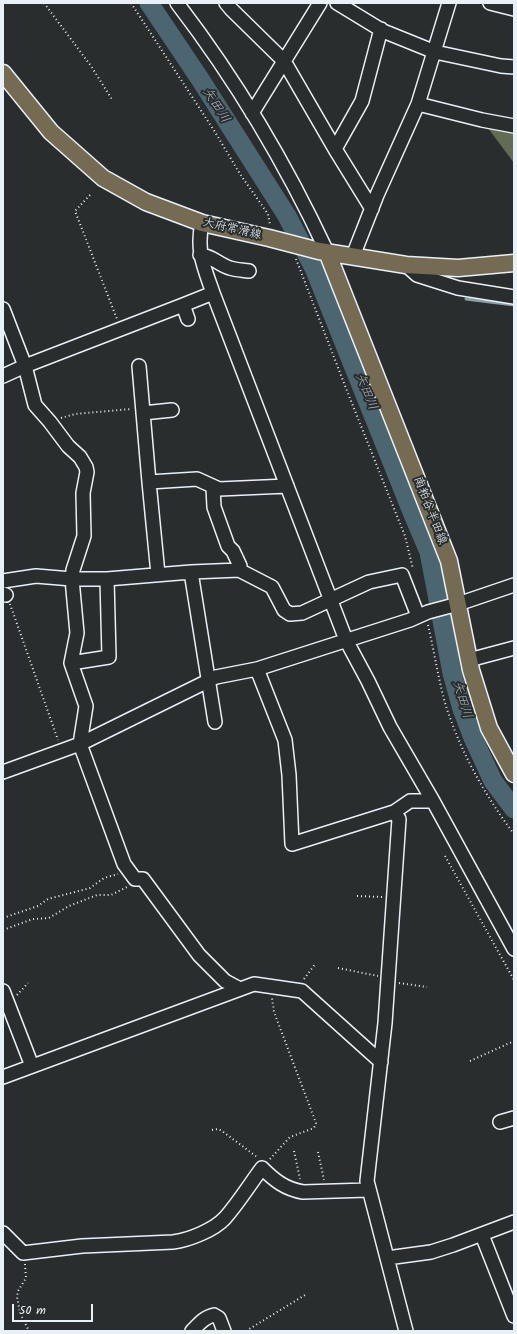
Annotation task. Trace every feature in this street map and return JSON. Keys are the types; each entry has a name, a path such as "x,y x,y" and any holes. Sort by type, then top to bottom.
{"main road":[{"name":"大府常滑線","path":"3,73 51,132 103,178 146,202 202,223 291,243 323,252 406,265 458,268 514,263"},
{"name":"南粕谷半田線","path":"323,252 449,561 456,604 469,660 489,728 514,774"}],"street":[{"path":"177,3 218,59 295,186 323,252"},
{"path":"226,3 284,61 372,209"},
{"path":"252,114 320,3"},
{"path":"338,3 381,29 435,52 502,66 514,67"},
{"path":"352,256 418,104 449,3"},
{"path":"490,3 514,10"},
{"path":"335,149 362,101 381,29"},
{"path":"418,104 482,120 514,126"},
{"path":"202,223 199,237 200,255 346,640 390,727 433,801 514,949"},
{"path":"200,255 206,255 220,264 230,268 249,271"},
{"path":"406,265 417,275 458,288 514,297"},
{"path":"458,268 455,277 458,288"},
{"path":"3,376 213,292"},
{"path":"183,305 188,319"},
{"path":"3,309 26,366 35,405 68,446 80,457 86,467 87,472 83,494 84,536 73,570 72,579 76,633 71,663 86,706 80,744 124,864 131,875 142,879 199,955 225,980 240,989"},
{"path":"139,366 158,574"},
{"path":"143,410 172,410"},
{"path":"149,482 197,479 219,489 287,486"},
{"path":"213,487 214,507 228,546 233,551 240,566 239,570"},
{"path":"3,580 36,576 72,579 107,579 158,574 239,570 272,587 284,610 290,614 302,613 369,582 402,575 423,614"},
{"path":"191,572 215,722"},
{"path":"71,663 108,657 107,579"},
{"path":"3,772 80,744 216,677 257,669 514,585"},
{"path":"469,660 514,648"},
{"path":"257,669 285,740 289,775 292,844 394,812 410,801 433,801"},
{"path":"394,812 399,819 388,980 381,1062 367,1181 368,1190 401,1306 406,1331"},
{"path":"3,1077 254,984 270,985 302,991 381,1062"},
{"path":"5,997 32,1066"},
{"path":"500,1122 514,1118"},
{"path":"3,1233 23,1253 82,1246 173,1242 186,1240 212,1228 224,1218 264,1166 275,1180 285,1187 294,1190 303,1192 368,1190"},
{"path":"387,1258 431,1252 482,1235 514,1222"},
{"path":"482,1235 514,1316"},
{"path":"192,1331 203,1320 214,1315 219,1318 224,1331"}],"path":[{"path":"44,3 91,66 113,101"},
{"path":"131,3 194,98 240,174 268,214 270,221 268,238"},
{"path":"90,195 75,211 121,329"},
{"path":"291,243 346,389 405,536 414,574"},
{"path":"50,422 75,414 143,410"},
{"path":"5,595 61,750"},
{"path":"423,614 445,701 458,739 483,788 496,810 514,834"},
{"path":"445,856 514,980"},
{"path":"3,918 38,906 48,899 90,888 104,878 131,875 131,884 111,895 97,895 70,906 49,918 33,919 3,930"},
{"path":"357,896 393,898"},
{"path":"296,990 316,962"},
{"path":"338,968 388,980 427,987"},
{"path":"5,997 11,1002 28,983"},
{"path":"212,1130 218,1129 222,1131 264,1166 290,1137 314,1128 316,1123 274,1012 270,985"},
{"path":"470,1061 514,1041"},
{"path":"294,1151 303,1192"},
{"path":"318,1152 326,1191"},
{"path":"23,1253 25,1258 26,1278 18,1291 17,1297 20,1313 29,1331"},
{"path":"246,1331 306,1295"}],"green space":[{"path":"482,120 514,126 514,163"}],"waterway":[{"name":"矢田川","path":"149,3 200,79 287,216 314,268 429,552 452,673 462,709 473,738 493,781 514,809"},
{"path":"466,299 514,305"}]}
